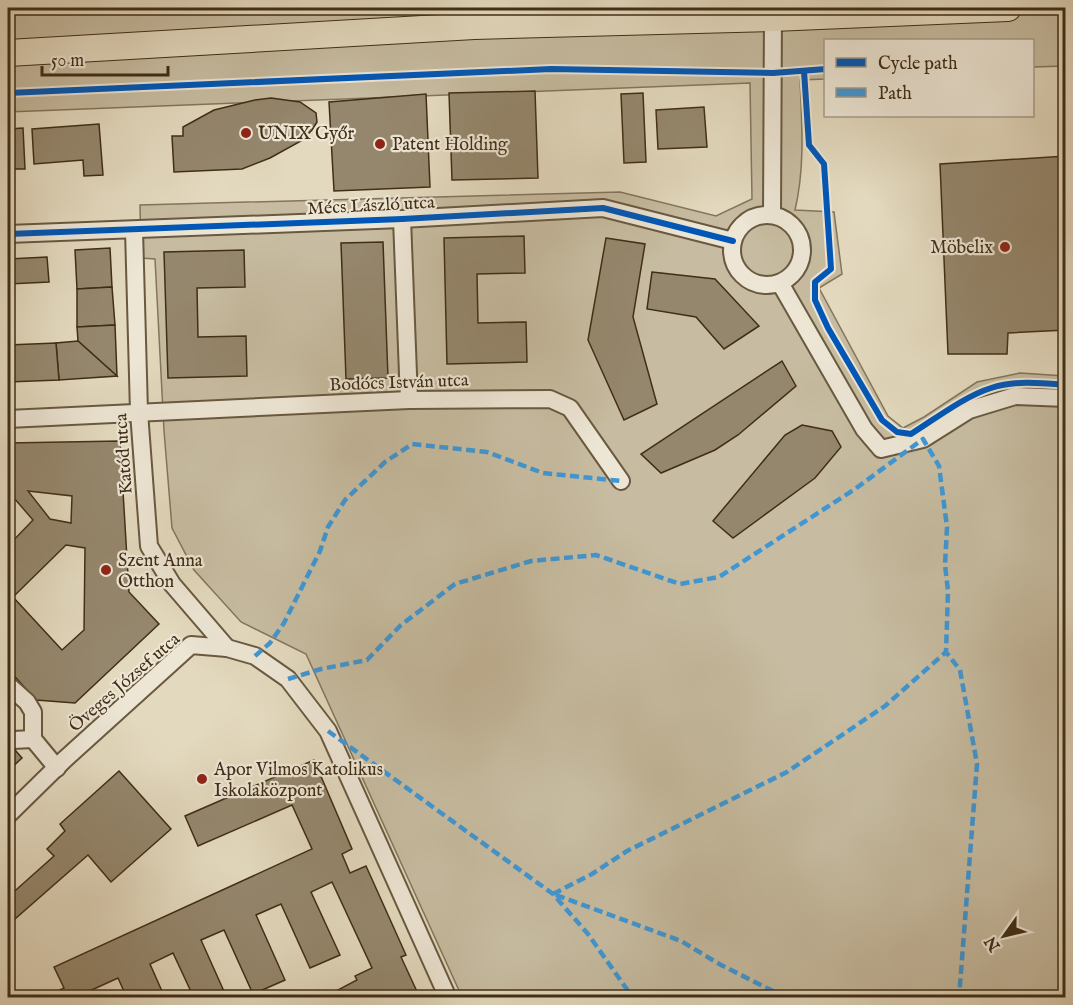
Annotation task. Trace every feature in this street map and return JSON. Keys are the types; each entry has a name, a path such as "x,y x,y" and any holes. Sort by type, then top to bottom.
{"main road":[{"path":"8,53 474,26 773,13 1008,8"}],"street":[{"path":"772,215 773,13"},
{"name":"Mécs László utca","path":"8,234 402,219 603,208 732,241"},
{"path":"772,215 787,221 798,233 802,249 799,264 795,271 780,283 757,284 746,279 737,270 732,258 732,241 736,232 748,220 756,216 772,215"},
{"path":"402,219 409,400"},
{"name":"Katód utca","path":"134,230 139,412 149,546 172,584 227,648"},
{"path":"780,283 864,429 881,449 923,440 969,410 1015,396 1065,399"},
{"name":"Bodócs István utca","path":"8,419 409,400 550,399 570,408 621,481"},
{"name":"Öveges József utca","path":"8,815 191,645 227,648 255,656 288,679 328,730 448,998"},
{"path":"8,685 17,692 33,712 33,739 57,768"},
{"path":"8,737 13,740 33,739"}],"shaded area":[{"path":"8,8 1065,8 1065,66 1034,67 1034,39 824,39 824,79 800,80 802,162 795,210 834,212 842,274 819,288 888,416 903,428 977,382 1020,373 1065,376 1065,997 462,997 306,654 241,622 194,570 172,528 164,431 155,259 141,258 140,205 620,192 716,216 752,199 750,83 8,112"}],"building":[{"path":"535,91 538,178 452,180 449,93"},
{"path":"643,93 646,162 624,163 621,94"},
{"name":"Patent Holding","path":"426,94 430,187 334,191 329,102"},
{"name":"UNIX Győr","path":"271,98 300,102 316,113 317,122 301,141 270,158 242,169 174,172 172,136 183,136 183,127 214,110"},
{"path":"704,107 707,147 658,149 656,110"},
{"path":"99,124 103,175 84,176 83,160 34,164 32,129"},
{"path":"23,128 25,169 8,169 8,129"},
{"name":"Möbelix","path":"1066,156 1066,330 1008,333 1007,354 948,354 940,164"},
{"path":"524,236 525,273 477,274 478,323 526,322 527,362 447,364 444,238"},
{"path":"606,238 645,244 633,317 657,404 624,420 588,340"},
{"path":"383,242 388,378 346,379 341,243"},
{"path":"110,248 112,287 77,289 75,250"},
{"path":"244,250 245,287 197,288 198,337 246,336 247,376 168,378 164,252"},
{"path":"47,257 49,282 8,284 8,259"},
{"path":"652,272 715,279 759,326 724,349 696,317 647,309"},
{"path":"112,287 115,325 77,327 77,289"},
{"path":"115,325 117,376 78,341 77,327"},
{"path":"78,341 117,376 59,380 56,343"},
{"path":"56,343 59,380 8,382 8,345"},
{"path":"782,361 796,386 738,435 715,450 661,473 641,454"},
{"path":"802,425 832,431 841,447 815,478 733,538 713,521 785,435"},
{"name":"Szent Anna Otthon","path":"120,441 129,592 159,624 75,703 36,700 8,669 8,546 33,520 8,491 8,443","holes":["28,491 72,496 71,523 50,519","66,545 85,548 84,630 62,650 13,597"]},
{"path":"8,742 22,758 8,771"},
{"path":"314,760 352,849 342,854 350,873 366,866 406,955 401,957 420,998 323,998 357,980 355,976 372,968 332,882 311,892 340,955 310,968 281,904 256,915 285,980 253,994 224,930 201,940 227,998 194,998 173,953 150,964 165,998 127,998 118,978 85,993 87,998 43,998 64,988 54,967 312,849 292,805 198,846 185,816"},
{"path":"119,771 171,829 111,882 88,855 8,925 8,897 54,856 47,849 65,831 60,824"}],"marked path":[{"path":"288,679 321,669 367,660 401,625 455,584 531,561 596,555 680,584 719,577 855,489 923,439 939,466 947,527 946,652 960,670 977,764 959,998"},
{"path":"255,656 270,643 284,623 320,551 328,527 345,500 385,462 412,444 487,452 543,473 621,481"},
{"path":"553,894 592,874 627,851 787,772 885,706 946,652"},
{"path":"328,731 553,894 588,934 633,998"},
{"path":"556,895 681,941 721,965 787,998"}],"cycle path":[{"path":"8,93 551,69 773,73 824,69"},
{"path":"804,71 809,145 824,164 831,269 815,282 815,300 828,328 882,420 897,432 911,434 961,402 1000,385 1019,383 1066,385"},
{"path":"8,234 402,219 603,208 733,241"}],"place":[{"name":"UNIX Győr","path":"246,133"},
{"name":"Patent Holding","path":"380,144"},
{"name":"Möbelix","path":"1005,247"},
{"name":"Szent Anna Otthon","path":"106,570"},
{"name":"Apor Vilmos Katolikus Iskolaközpont","path":"202,779"}]}
